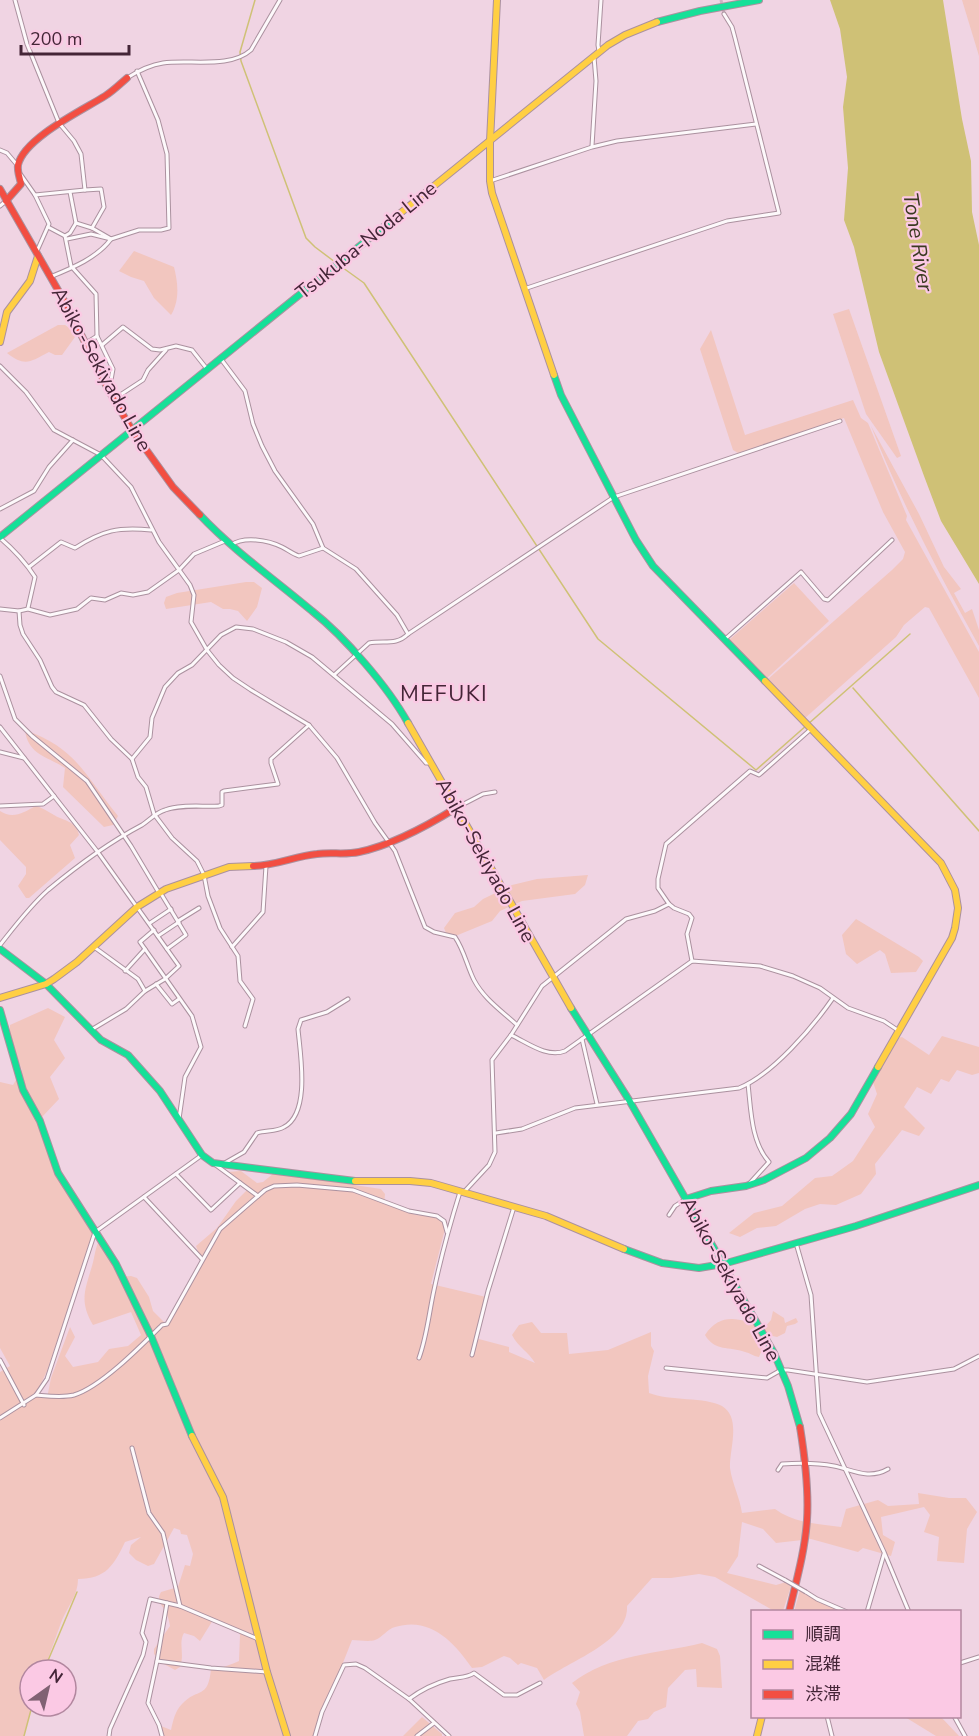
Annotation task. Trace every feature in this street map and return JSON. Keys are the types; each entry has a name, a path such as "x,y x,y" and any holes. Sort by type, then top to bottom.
{"street":[{"path":"15,0 27,44 59,123 81,153 85,190"},
{"path":"18,166 25,153 59,123 106,96 137,71 163,63 236,60 243,57 251,50 280,0"},
{"path":"497,0 490,181 561,395 652,567 941,863 954,885 958,900 959,912 952,938 851,1114 829,1141 797,1165 747,1186 706,1191 675,1206 669,1215"},
{"path":"592,147 601,0"},
{"name":"Tsukuba-Noda Line","path":"0,537 596,53 626,33 660,20 757,1"},
{"path":"524,289 727,221 779,213 732,27 724,14"},
{"path":"48,227 66,237 91,234 111,239 139,230 169,228 167,154 158,120 137,71"},
{"path":"490,181 617,141 756,124"},
{"path":"0,150 7,153 18,166 21,184 0,206"},
{"path":"0,342 7,312 30,281 37,254 48,227 47,219 35,195 20,174"},
{"name":"Abiko-Sekiyado Line","path":"0,189 132,430 173,486 191,508 225,541 315,613 355,653 392,699 432,763 552,977 629,1100 754,1316 782,1370 798,1418 806,1465 807,1521 789,1610"},
{"path":"35,195 101,189 104,207 92,228"},
{"path":"66,237 76,223 70,192"},
{"path":"76,223 92,228 111,239"},
{"path":"66,237 69,262 96,294 97,336 113,369 110,391"},
{"path":"50,277 73,268 106,246 111,239"},
{"path":"102,345 123,327 152,349 176,346 192,350 207,369"},
{"path":"86,343 97,336"},
{"path":"114,399 143,380 166,348"},
{"path":"220,358 245,392 262,446 275,471 313,525 323,548 356,569 397,615 408,634"},
{"path":"0,366 26,392 54,430 101,455 131,487 151,530 193,590 191,622 207,650 233,678 309,725 337,758 389,842 425,927 434,932 455,937 461,945 474,980 483,993 517,1025"},
{"path":"334,675 355,653 369,643 402,640 614,497 840,421"},
{"path":"0,509 33,491 49,467 73,440"},
{"path":"29,567 61,542 67,547 75,548 93,536 113,530 151,530"},
{"path":"0,537 14,550 23,564 29,567 35,577 28,609"},
{"path":"724,640 801,572 824,599 828,600 892,540"},
{"path":"0,609 19,611 28,609 44,615 57,614 77,609 91,598 105,600 121,593 133,595 148,592 179,570 194,554 225,541"},
{"path":"231,546 239,541 260,541 280,546 299,556 323,548"},
{"path":"19,611 23,634 40,660 56,692 84,705 111,739 132,759 138,777 146,787 154,814 172,838 197,861 204,875 210,902 220,928 238,956 240,981 253,999 245,1026"},
{"path":"132,759 150,737 152,718 165,687 178,673 192,665 230,628 237,627 253,629 296,647 312,657 392,724 426,763 432,763"},
{"path":"0,676 15,719 87,781 171,909 186,938 167,949"},
{"path":"258,1196 202,1155 160,1091 128,1055 101,1040 46,984 0,947 49,890 97,851 144,823 154,814 180,807 219,806 222,805 222,792 224,791 278,784 271,763 272,759 309,725"},
{"path":"692,961 687,934 692,918 689,914 669,904 657,883 667,842 750,771 759,775 808,727"},
{"path":"1,731 97,851 179,966 165,979 145,991 126,1009 91,1030"},
{"path":"0,752 25,759"},
{"path":"0,998 46,984 69,968 137,907 160,892 229,867 266,866 316,854 356,853 428,825 483,794 495,792"},
{"path":"0,806 43,804 54,796"},
{"path":"232,947 263,912 266,866"},
{"path":"419,1358 428,1329 433,1292 447,1232 462,1192 492,1160 495,1152 492,1060 542,986 552,977 626,919 655,911 669,904"},
{"path":"158,936 199,908"},
{"path":"149,923 171,909"},
{"path":"154,930 140,942 180,998 196,1025 201,1047 185,1077 179,1119"},
{"path":"94,946 138,979 145,991"},
{"path":"125,970 145,949"},
{"path":"511,1035 549,1053 556,1054 582,1039 692,961 760,966 810,982 848,1008 884,1021 899,1031"},
{"path":"156,984 172,1004 180,998"},
{"path":"496,1133 522,1130 562,1112 597,1104 739,1088 766,1071 795,1044 833,998"},
{"path":"217,1164 244,1152 257,1133 284,1128 293,1119 301,1095 299,1023 304,1018 320,1015 336,1008 348,999"},
{"path":"0,1010 23,1090 40,1121 58,1173 116,1264 151,1336 195,1442 223,1497 267,1672 287,1736"},
{"path":"582,1039 597,1104"},
{"path":"747,1186 769,1162 762,1154 751,1118 748,1084"},
{"path":"0,1418 24,1405 36,1395 47,1379 95,1232 202,1155"},
{"path":"217,1164 366,1183 420,1181 546,1216 623,1249 662,1263 688,1268 723,1264 856,1226 979,1185"},
{"path":"176,1174 211,1210 240,1183"},
{"path":"36,1395 72,1395 82,1391 110,1373 162,1325 167,1324 220,1229 265,1190 277,1186 313,1185 353,1190 409,1211 437,1216 444,1221 447,1232"},
{"path":"144,1197 202,1258"},
{"path":"472,1355 488,1291 514,1206"},
{"path":"796,1243 811,1295 819,1413 885,1552 909,1610"},
{"path":"666,1368 767,1378 782,1370 867,1382 954,1369 979,1356"},
{"path":"0,1360 24,1405"},
{"path":"132,1448 149,1513 163,1533 180,1606"},
{"path":"778,1470 782,1464 833,1466 866,1475 888,1469"},
{"path":"867,1610 885,1552"},
{"path":"759,1566 817,1599 844,1610"},
{"path":"109,1736 143,1655 146,1642 142,1633 150,1599 180,1606 260,1639"},
{"path":"162,1736 148,1703 166,1603"},
{"path":"961,1663 979,1657"},
{"path":"157,1661 267,1672"},
{"path":"315,1736 322,1712 344,1665 356,1664 409,1699 449,1736"},
{"path":"409,1699 441,1682 470,1676 474,1673 504,1695 518,1695 540,1683"},
{"path":"757,1736 762,1718"},
{"path":"828,1718 832,1736"},
{"path":"955,1718 965,1736"},
{"path":"417,1736 434,1723"}],"shaded area":[{"path":"962,0 979,0 979,56"},
{"path":"134,251 174,267 177,291 176,303 171,315 154,298 144,281 119,271"},
{"path":"849,309 901,456 897,458 866,414 833,314"},
{"path":"58,325 65,325 72,330 75,337 62,355 49,352 32,360 23,361 7,353"},
{"path":"711,330 745,435 853,400 861,418 868,423 907,516 906,520 979,652 979,698 929,608 925,607 904,625 896,637 804,719 768,679 892,570 903,559 905,552 883,512 844,418 738,453 733,450 700,349"},
{"path":"871,426 919,514 944,567 961,589 954,593 965,613 972,609 979,630 979,646 921,538"},
{"path":"254,582 262,588 257,607 247,621 238,611 223,609 211,602 166,609 164,603 166,597 177,593"},
{"path":"794,583 829,621 766,679 729,640"},
{"path":"25,730 57,746 79,765 118,816 113,825 104,827 63,787 65,768 34,750"},
{"path":"36,806 75,826 79,835 70,845 75,858 29,898 26,898 18,886 26,874 26,867 0,840 0,811 14,815"},
{"path":"588,875 585,885 575,894 522,901 500,911 492,921 453,937 446,933 444,928 455,913 474,907 483,899 512,885 537,879"},
{"path":"856,919 919,957 923,961 916,972 891,973 885,954 880,950 857,964 846,954 842,935"},
{"path":"48,1008 65,1017 54,1040 65,1058 50,1077 59,1099 42,1117 44,1141 70,1199 93,1235 47,1371 39,1388 39,1398 47,1398 51,1378 70,1327 75,1337 65,1356 73,1367 98,1362 109,1349 128,1346 141,1335 131,1312 93,1325 89,1317 85,1296 100,1239 119,1277 137,1278 149,1297 153,1311 167,1325 202,1262 196,1246 217,1228 236,1201 249,1188 227,1172 241,1171 257,1183 263,1182 274,1173 381,1189 385,1194 384,1204 416,1215 447,1221 431,1284 486,1297 475,1338 509,1347 509,1352 535,1363 512,1335 519,1325 532,1322 541,1333 567,1333 569,1354 608,1350 651,1332 651,1346 654,1351 648,1376 649,1393 715,1403 728,1411 732,1418 730,1468 742,1513 775,1509 798,1520 841,1527 846,1509 878,1500 888,1506 919,1504 918,1493 966,1498 977,1512 967,1529 964,1563 937,1561 939,1537 924,1532 930,1515 924,1507 881,1517 883,1535 895,1542 891,1556 863,1548 858,1552 811,1539 776,1543 763,1529 742,1522 738,1556 727,1573 776,1585 793,1580 783,1610 772,1610 715,1577 699,1574 652,1578 627,1606 625,1619 608,1640 544,1680 537,1668 521,1663 518,1665 504,1656 482,1667 472,1668 449,1641 430,1628 419,1625 395,1627 375,1640 352,1640 314,1736 163,1736 161,1726 171,1730 180,1707 188,1699 205,1689 210,1679 211,1669 239,1661 240,1635 238,1629 213,1620 200,1641 184,1633 180,1667 175,1670 164,1664 154,1654 154,1649 170,1626 167,1614 160,1602 161,1592 178,1587 185,1565 190,1566 193,1554 187,1535 181,1534 180,1530 174,1528 154,1564 148,1566 136,1560 129,1553 131,1545 141,1537 125,1542 113,1564 102,1573 78,1579 75,1595 62,1620 48,1658 18,1658 18,1718 29,1718 24,1736 0,1736 0,1372 10,1366 0,1348 0,1082 13,1085 22,1070 10,1039 10,1025"},
{"path":"942,1036 979,1047 979,1073 972,1075 957,1070 949,1082 941,1079 931,1094 917,1087 904,1107 925,1128 919,1136 902,1130 875,1164 876,1174 861,1194 836,1205 820,1204 805,1209 776,1226 757,1228 740,1237 729,1233 754,1213 782,1206 815,1178 832,1176 853,1161 875,1127 868,1114 877,1094 873,1082 898,1038 902,1037 929,1055"},
{"path":"773,1311 784,1318 785,1323 796,1318 798,1322 787,1326 785,1333 777,1337 768,1335 759,1357 713,1344 705,1335 711,1327 732,1319 764,1328 771,1320"},
{"path":"800,1590 840,1610 795,1610"},
{"path":"702,1643 717,1649 720,1656 722,1688 697,1687 696,1669 685,1670 668,1688 666,1707 654,1712 648,1719 638,1721 627,1736 584,1736 580,1712 576,1704 580,1692 572,1683 586,1673 618,1660"},
{"path":"422,1717 442,1734 442,1736 403,1736"},
{"path":"907,1718 942,1718 959,1736 936,1736"}],"water":[{"name":"Tone River","path":"830,0 943,0 971,161 972,212 979,245 979,584 941,521 924,476 879,352 854,247 844,220 848,168 843,107 847,77 840,29"}],"waterway":[{"path":"255,0 240,52 241,61 306,238 335,262"},
{"path":"339,265 364,283 598,639 756,770 910,634"},
{"path":"853,688 979,831"},
{"path":"49,1658 77,1592"},
{"path":"24,1736 29,1718"}],"tunnel":[{"path":"721,0 724,14"}],"traffic: fast":[{"path":"657,22 759,0"},
{"path":"0,537 398,215"},
{"path":"554,375 561,395 636,540 653,566 765,681"},
{"path":"200,515 240,553 338,634 378,679 408,723"},
{"path":"0,949 46,984 101,1040 128,1055 160,1091 202,1155 213,1163 355,1181"},
{"path":"571,1008 629,1100 774,1353 788,1386 800,1427"},
{"path":"0,1010 23,1090 40,1121 58,1173 116,1264 151,1336 192,1436"},
{"path":"686,1199 711,1191 746,1186 764,1180 806,1158 830,1138 851,1114 878,1067"},
{"path":"624,1249 662,1263 699,1268 723,1264 856,1226 979,1185"}],"traffic: slow":[{"path":"497,0 490,181 492,193 554,375"},
{"path":"398,215 608,45 625,35 657,22"},
{"path":"0,342 7,312 30,281 38,256"},
{"path":"765,681 941,863 955,890 958,908 952,938 878,1067"},
{"path":"408,723 571,1008"},
{"path":"0,998 46,984 54,979 77,962 137,907 166,889 229,867 253,866"},
{"path":"355,1181 431,1183 546,1216 624,1249"},
{"path":"192,1436 223,1497 267,1672 287,1736"},
{"path":"757,1736 762,1718"}],"traffic: jam":[{"path":"6,201 21,184 18,165 31,145 42,135 108,94 127,78"},
{"path":"0,189 66,304 109,391 132,430 173,487 200,515"},
{"path":"253,866 322,853 354,853 372,849 409,834 456,808"},
{"path":"789,1610 807,1520 806,1474 800,1427"}],"district":[{"name":"MEFUKI","path":"444,693"}]}
